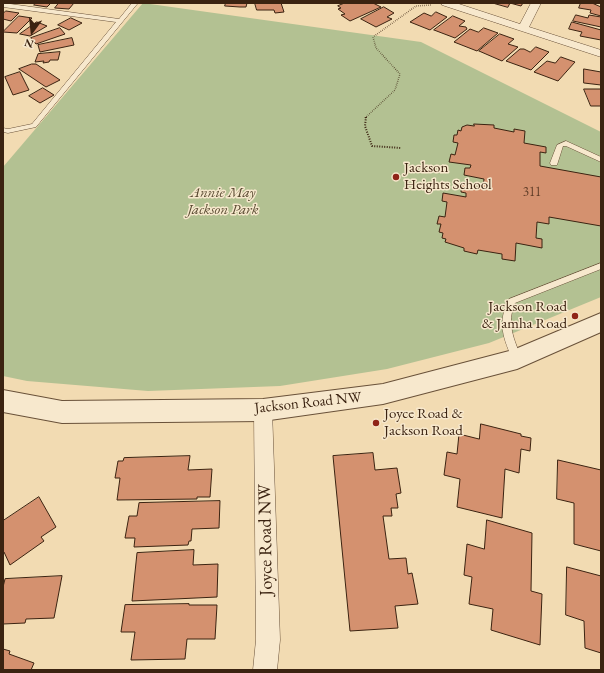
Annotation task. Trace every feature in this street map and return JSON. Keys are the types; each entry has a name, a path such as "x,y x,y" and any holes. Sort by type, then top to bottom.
{"street":[{"path":"446,3 601,54"},
{"path":"523,29 536,3"},
{"name":"Jackson Road NW","path":"3,401 62,412 263,410 383,394 517,359 601,322"},
{"name":"Joyce Road NW","path":"263,410 268,640 265,670"}],"lane":[{"path":"3,130 8,131 34,126 135,3"},
{"path":"3,5 119,21"},
{"path":"554,163 560,145 566,143 601,160"},
{"path":"517,359 504,323 512,301 601,266"}],"path":[{"path":"401,148 372,146 365,126 365,118 395,90 400,74 376,48 373,37 416,6 432,5"}],"green space":[{"name":"Annie May Jackson Park","path":"143,3 421,42 601,132 601,297 489,343 387,369 280,386 148,391 27,381 3,376 3,167"}],"building":[{"path":"36,3 51,3 47,7 34,5"},
{"path":"59,3 74,3 69,9 55,8"},
{"path":"226,3 247,3 246,7 240,7 225,6"},
{"path":"255,3 281,3 284,12 275,13 274,10 257,10"},
{"path":"345,3 373,3 381,7 350,21 341,15 345,14 338,9 341,8 338,6"},
{"path":"493,3 510,3 508,7"},
{"path":"510,3 523,3 521,6"},
{"path":"581,3 592,3 601,7 601,16 590,13 591,10 579,8"},
{"path":"384,7 394,13 387,17 392,19 376,27 361,19"},
{"path":"6,11 19,13 11,21 3,19 3,14"},
{"path":"436,12 447,17 430,30 410,22 424,13 431,16"},
{"path":"576,15 588,18 589,15 601,17 601,27 573,21"},
{"path":"19,16 32,18 17,33 3,32"},
{"path":"453,16 465,21 459,26 466,27 467,29 455,38 434,30"},
{"path":"71,18 82,23 69,30 58,25"},
{"path":"37,22 47,26 30,36 20,34"},
{"path":"572,22 601,30 601,40 580,36 582,32 569,29"},
{"path":"60,28 65,34 36,44 31,38"},
{"path":"484,28 498,33 477,51 454,42 470,29 478,32"},
{"path":"500,34 514,39 508,44 518,47 502,61 479,51"},
{"path":"72,38 74,45 40,52 38,45"},
{"path":"536,47 549,52 531,70 506,61 520,49 530,52"},
{"path":"60,52 58,60 50,60 49,62 43,63 44,61 35,62 38,54"},
{"path":"561,57 575,62 558,81 534,72 547,61 555,63"},
{"path":"36,64 60,80 46,87 19,69"},
{"path":"584,69 601,72 601,85 584,83"},
{"path":"20,72 29,90 13,95 5,77"},
{"path":"43,88 54,95 40,103 29,96"},
{"path":"584,89 601,89 601,106 591,106"},
{"path":"474,124 494,125 494,128 514,132 514,129 525,131 524,143 546,147 546,153 540,152 540,166 601,177 601,226 549,217 549,224 537,222 536,238 542,239 542,248 516,243 515,261 502,259 502,254 478,250 477,254 464,251 464,248 445,242 446,239 442,238 443,233 439,232 441,224 437,224 439,216 445,217 447,202 442,201 443,193 466,197 466,193 461,192 462,184 483,188 484,179 464,175 465,168 470,168 471,165 449,162 451,154 455,155 458,143 453,142 454,135 457,135 458,130 461,131 462,127 467,125 474,126"},
{"path":"481,424 531,438 530,451 521,449 519,473 505,469 502,518 457,507 460,479 444,475 447,452 457,454 459,434 479,439"},
{"path":"373,453 375,470 397,468 401,493 396,494 398,508 391,508 392,516 383,516 389,559 406,558 408,574 412,573 418,604 395,606 398,628 350,631 333,456"},
{"path":"190,456 188,470 212,469 210,497 197,497 197,499 117,500 120,478 115,478 118,461 123,461 124,458"},
{"path":"558,460 601,470 601,551 574,544 574,503 557,499"},
{"path":"39,497 56,527 41,537 44,541 10,565 3,552 3,521"},
{"path":"220,501 219,528 192,529 191,541 189,541 188,545 134,547 135,538 125,538 129,516 137,516 139,503"},
{"path":"487,520 532,533 531,591 542,594 540,645 491,630 493,609 469,604 472,577 464,575 467,544 484,549"},
{"path":"194,550 193,565 218,564 217,597 132,601 137,553"},
{"path":"567,567 601,576 601,653 585,648 584,621 566,615"},
{"path":"62,576 54,618 26,619 25,623 3,624 3,587 5,579"},
{"path":"125,605 217,605 215,639 187,639 185,659 131,660 135,632 121,632"},
{"path":"3,649 10,651 9,654 34,663 31,670 3,670"}],"place":[{"name":"Jackson Heights School","path":"396,177"},
{"name":"Jackson Road & Jamha Road","path":"575,316"},
{"name":"Joyce Road & Jackson Road","path":"376,423"}]}
